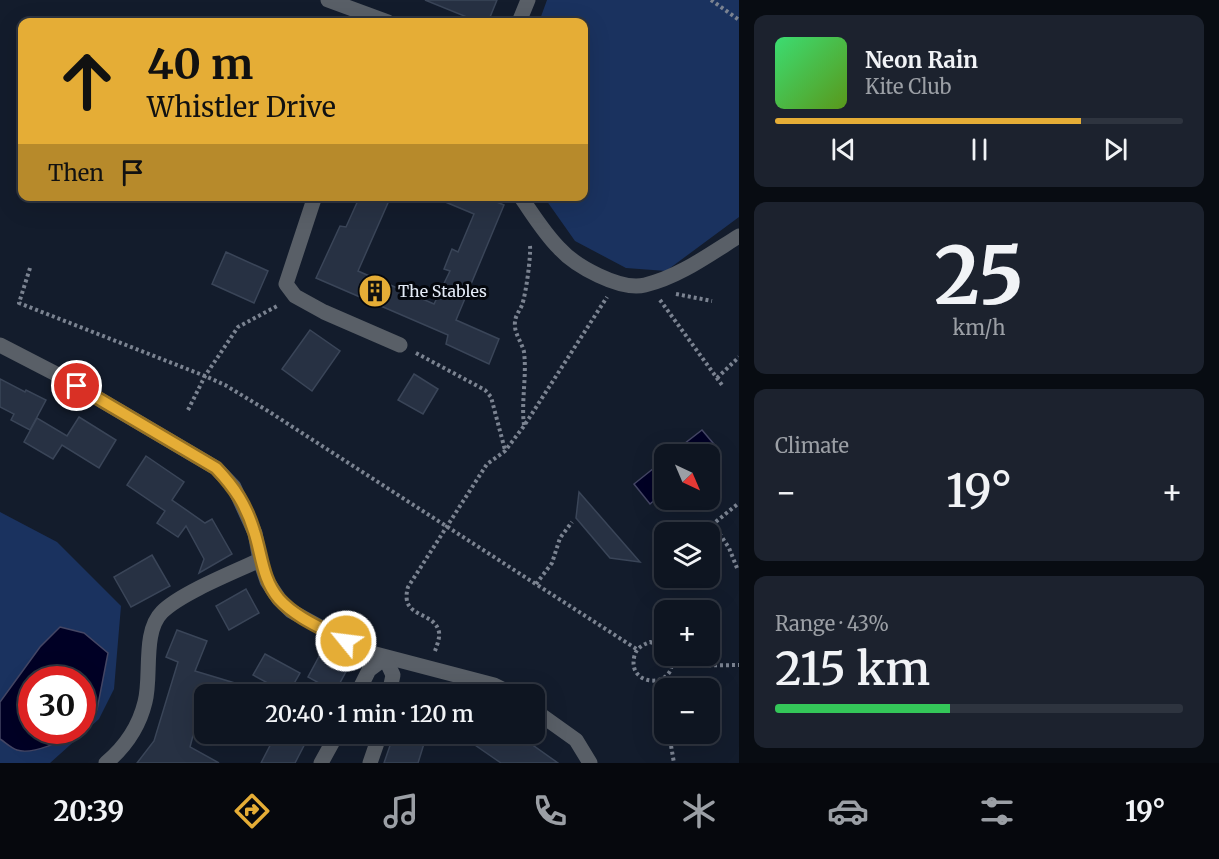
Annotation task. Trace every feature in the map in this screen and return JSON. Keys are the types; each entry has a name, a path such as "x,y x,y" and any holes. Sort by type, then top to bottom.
{"street":[{"path":"328,0 377,18"},
{"path":"521,18 528,0"},
{"path":"313,201 286,284 295,296 324,312 400,345"},
{"path":"524,201 560,250 591,272 629,286 644,286 676,273 739,236"},
{"path":"0,345 60,376 216,468 234,487 247,512 255,533 267,581 279,599 291,611 364,651 490,684"},
{"path":"106,763 120,751 135,729 146,702 151,635 161,613 188,595 260,560"},
{"path":"362,684 369,670 385,658"},
{"path":"385,658 393,675 391,684"},
{"path":"545,718 576,740 590,763"},
{"path":"321,763 331,744"},
{"path":"370,763 377,744"}],"path":[{"path":"711,0 739,20"},
{"path":"524,426 522,406 525,379 524,353 521,340 514,328 516,315 522,306 531,256 530,238"},
{"path":"30,268 19,303 225,385 638,650"},
{"path":"431,669 439,636 438,629 407,604 405,596 408,587 488,464 505,451 524,426 566,358 592,324 617,283"},
{"path":"644,286 665,304 722,385"},
{"path":"188,410 205,376 238,327 295,296"},
{"path":"400,345 485,390 491,397 505,451"},
{"path":"717,378 739,357"},
{"path":"737,568 729,548 713,524 739,502"},
{"path":"536,584 552,563 560,538 572,522"},
{"path":"654,643 650,642 638,650 633,660 636,672 646,680 654,680"},
{"path":"720,665 739,665"},
{"path":"662,678 672,666"},
{"path":"671,744 674,763"}],"shaded area":[{"path":"547,0 739,0 739,217 666,271 626,268 575,241 547,201 588,201 588,18 540,18"},
{"path":"702,430 714,444 684,444"},
{"path":"654,468 654,501 650,504 634,484"},
{"path":"0,512 57,542 121,606 114,689 96,722 96,666 18,666 18,744 71,744 50,763 0,763"},
{"path":"60,627 84,633 108,653 96,711 96,666 26,666 40,647"},
{"path":"18,677 18,744 53,744 31,751 23,751 17,750 0,739 0,702"}],"building":[{"path":"425,0 497,0 490,18 469,18"},
{"name":"The Stables","path":"358,201 389,201 358,271 434,304 450,271 444,269 452,249 458,252 474,214 443,201 494,201 504,205 456,320 499,339 489,364 446,344 448,335 316,278 340,226 346,227"},
{"path":"226,252 268,271 254,303 212,284"},
{"path":"310,330 340,351 312,391 282,369"},
{"path":"414,374 438,389 423,414 398,400"},
{"path":"0,379 46,400 30,430 11,420 14,414 0,407"},
{"path":"79,417 116,440 99,468 62,445 53,459 24,442 37,418 67,436"},
{"path":"146,456 184,482 172,500 205,523 212,519 232,554 199,573 204,559 186,526 178,537 157,523 165,511 127,485"},
{"path":"579,492 640,562 610,558 576,518"},
{"path":"152,555 170,586 131,607 114,577"},
{"path":"246,589 259,613 229,630 216,606"},
{"path":"177,630 207,641 195,671 238,684 194,684 194,732 190,747 219,763 137,763 154,741 178,662 166,657"},
{"path":"322,651 349,666 339,684 321,684 308,677"},
{"path":"265,654 300,673 294,684 270,684 253,675"},
{"path":"271,744 305,744 295,763 261,763"},
{"path":"391,744 424,744 418,763 384,763"},
{"path":"473,744 531,744 558,763 501,763"}],"place":[{"name":"The Stables","path":"375,291"}],"route":[{"path":"77,386 216,468 234,487 247,512 255,533 267,581 279,599 291,611 346,641"}]}
